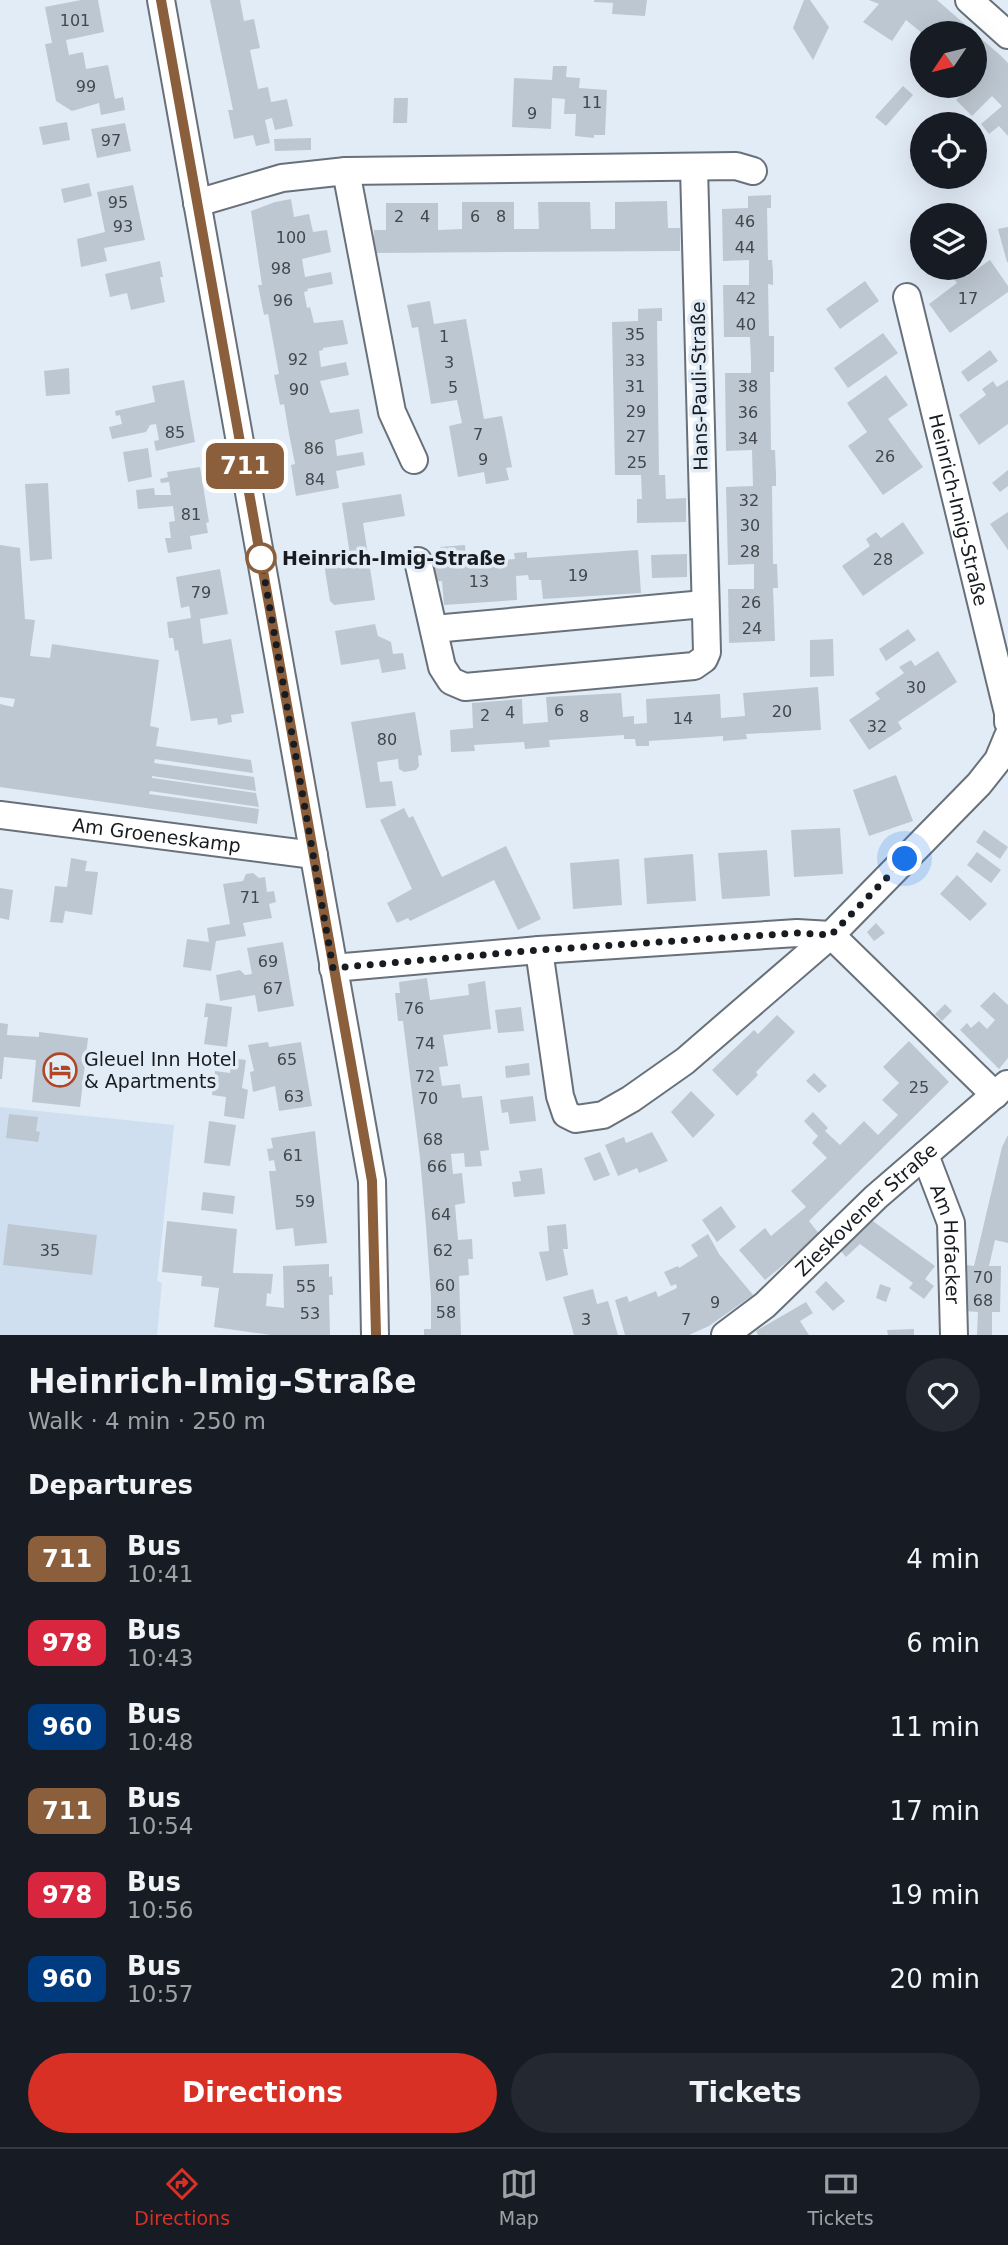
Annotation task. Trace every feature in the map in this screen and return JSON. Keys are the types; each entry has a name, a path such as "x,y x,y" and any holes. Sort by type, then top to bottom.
{"street":[{"path":"160,0 372,1181 376,1335"},
{"path":"969,0 1008,35"},
{"path":"197,203 282,178 345,171 736,166 753,171"},
{"name":"Hans-Pauli-Straße","path":"418,561 442,667 451,681 465,688 694,666 704,659 707,652 694,168"},
{"path":"345,171 392,412 414,460"},
{"name":"Heinrich-Imig-Straße","path":"907,297 1005,699 1008,722"},
{"path":"434,629 704,604"},
{"path":"539,950 560,1096 566,1114 576,1119 603,1115 631,1100 685,1061 831,935 979,783 998,760 1008,736"},
{"name":"Am Groeneskamp","path":"0,815 314,855"},
{"path":"333,968 539,950 797,933 831,935 1001,1089"},
{"name":"Zieskovener Straße","path":"725,1335 765,1305 876,1197 1001,1089"},
{"name":"Am Hofacker","path":"925,1155 951,1223 954,1335"}],"shaded area":[{"path":"0,1107 174,1125 157,1281 162,1283 157,1335 0,1335"}],"building":[{"path":"81,0 98,0 104,32 66,40 69,55 83,52 86,69 108,65 115,99 123,97 125,110 101,115 99,103 72,111 56,101 45,44 52,43 45,7"},
{"path":"210,0 240,0 244,21 254,19 260,48 250,50 258,89 268,87 271,102 287,99 293,126 275,130 272,118 265,120 270,143 256,146 253,135 234,139 228,110 233,110"},
{"path":"594,0 647,0 645,16 612,14 613,3"},
{"path":"804,0 810,0 829,27 813,60 793,28"},
{"path":"869,0 937,0 961,21 910,21 910,23 906,20 892,41 863,22 879,4"},
{"path":"987,44 1008,63 1008,136 999,126 989,134 987,132 987,119 1002,106 992,96 976,112 968,112 956,100 987,98"},
{"path":"553,66 567,66 566,77 580,78 579,88 607,90 605,135 594,135 594,138 575,136 576,114 564,114 565,99 552,98 551,129 512,127 514,78 552,80"},
{"path":"903,86 910,92 910,98 886,126 875,117"},
{"path":"394,98 408,98 407,123 393,123"},
{"path":"67,122 70,140 43,145 39,127"},
{"path":"125,123 131,151 97,158 91,129"},
{"path":"311,138 311,150 275,151 274,139"},
{"path":"89,183 92,196 64,203 61,189"},
{"path":"133,185 145,240 104,248 107,261 81,267 77,239 105,232 97,192"},
{"path":"771,195 771,208 767,208 768,260 772,260 773,272 773,285 768,284 769,336 774,336 774,372 770,372 771,450 775,450 776,474 776,486 772,486 773,564 777,564 778,588 773,588 775,641 729,643 728,589 754,589 754,564 728,565 726,487 753,486 752,450 726,451 725,373 751,373 751,361 750,337 724,337 723,285 749,285 749,260 723,261 722,209 748,208 748,196"},
{"path":"291,199 294,217 309,214 313,232 327,230 331,252 302,259 305,277 331,272 333,284 304,292 314,323 343,320 348,344 319,351 321,367 346,362 349,375 320,381 330,413 359,409 363,433 335,440 337,456 363,452 365,465 336,471 339,488 296,496 291,465 295,464 284,404 280,405 274,375 279,374 268,314 264,315 258,285 262,285 251,211"},
{"path":"667,201 668,228 680,228 680,251 374,253 374,230 386,230 386,203 438,203 438,230 462,229 462,202 514,202 514,229 539,229 538,202 590,202 591,229 615,229 615,202"},
{"path":"1008,227 1008,262 1007,262 998,229"},
{"path":"990,260 1008,286 1008,292 950,333 929,304 957,283 954,280 987,280 987,262"},
{"path":"160,261 165,302 131,310 127,293 110,297 105,274"},
{"path":"865,281 879,301 840,329 826,309"},
{"path":"430,301 434,324 466,319 484,419 502,416 512,467 506,468 509,480 486,484 484,472 458,477 449,426 462,423 457,400 431,404 418,327 412,328 407,305"},
{"path":"662,308 662,321 657,321 659,475 665,475 666,499 686,498 686,522 637,523 637,499 642,499 641,475 615,475 612,322 638,321 638,309"},
{"path":"883,333 898,353 848,388 834,368"},
{"path":"990,350 998,361 968,382 961,372"},
{"path":"69,368 70,394 46,396 44,371"},
{"path":"886,375 908,405 888,419 923,467 883,495 848,446 867,432 847,403"},
{"path":"184,380 195,442 156,451 154,441 159,440 156,424 150,425 146,432 112,439 109,427 122,424 120,415 116,416 115,411 155,402 152,386"},
{"path":"1008,380 1008,424 979,445 959,415 986,395 982,389 993,381 997,387"},
{"path":"148,448 152,477 128,482 123,452"},
{"path":"200,467 209,522 206,523 208,533 190,536 192,549 168,553 165,538 171,538 169,522 175,521 173,506 138,509 136,490 154,488 155,495 171,495 169,482 161,483 160,479 168,477 167,472"},
{"path":"1008,470 1008,486 1000,492 992,483"},
{"path":"48,483 52,559 30,561 25,484"},
{"path":"401,494 405,516 363,523 375,600 334,605 330,601 324,564 330,558 350,555 342,503"},
{"path":"1008,512 1008,550 990,524"},
{"path":"903,522 924,553 863,596 842,566 870,546 866,539 876,532 881,538"},
{"path":"0,545 20,548 25,619 35,620 30,656 50,658 52,644 159,660 150,726 159,728 156,746 251,760 253,773 155,759 154,763 254,777 256,791 152,778 256,793 259,807 150,791 149,794 259,809 257,824 0,787 0,704 13,707 15,699 0,697"},
{"path":"465,545 466,562 515,559 514,553 527,552 527,558 638,550 641,593 543,599 541,580 529,580 528,575 516,576 517,600 444,605 442,581 430,582 428,559 441,558 440,547"},
{"path":"687,554 687,577 652,578 651,555"},
{"path":"220,569 228,614 200,619 203,644 231,639 244,713 231,715 232,722 218,725 217,718 191,721 178,650 175,651 173,638 169,638 167,622 191,618 189,606 181,608 176,577"},
{"path":"375,624 378,636 391,642 393,654 403,653 406,669 382,673 379,659 341,665 335,631"},
{"path":"908,629 916,640 886,661 879,649"},
{"path":"833,639 834,676 810,677 810,640"},
{"path":"938,651 957,682 898,722 902,729 869,750 849,720 880,699 875,693 904,673 899,667 911,660 915,666"},
{"path":"818,687 821,730 746,734 747,739 723,741 723,736 649,741 649,746 636,746 635,739 624,739 624,735 549,740 550,747 525,749 524,742 474,745 475,751 451,752 450,730 473,728 472,703 522,699 523,724 548,722 546,697 621,693 623,717 634,716 634,724 647,723 646,699 720,694 721,718 745,716 743,693"},
{"path":"415,712 422,755 418,756 419,766 416,770 404,772 399,769 398,759 377,762 380,782 392,781 396,806 366,808 351,722"},
{"path":"896,775 913,821 869,836 853,790"},
{"path":"404,808 409,818 413,816 442,877 506,846 541,919 518,930 494,880 410,921 408,918 397,923 387,903 412,889 380,820"},
{"path":"840,828 843,874 794,877 791,830"},
{"path":"984,830 1008,847 1000,859 976,842"},
{"path":"767,850 770,896 722,899 718,853"},
{"path":"977,852 1001,870 991,883 967,865"},
{"path":"693,854 696,901 647,904 644,858"},
{"path":"71,858 87,861 85,871 98,872 92,915 65,911 63,923 50,922 55,886 67,887"},
{"path":"619,859 622,905 573,909 570,863"},
{"path":"253,873 259,878 265,877 267,892 274,891 276,902 269,904 272,918 243,923 246,936 216,941 211,971 183,967 187,939 209,942 207,928 230,924 223,884 243,881 246,874"},
{"path":"957,875 987,904 970,921 940,894"},
{"path":"0,888 13,890 9,920 0,918"},
{"path":"876,923 885,933 874,941 867,932"},
{"path":"283,942 294,1006 258,1012 255,995 220,1001 216,975 240,970 245,975 252,974 247,948"},
{"path":"427,978 430,1000 469,995 468,984 485,981 491,1029 443,1035 448,1066 439,1067 442,1086 460,1084 462,1098 482,1096 489,1150 480,1151 482,1166 465,1167 464,1153 451,1154 453,1174 462,1173 465,1203 455,1205 458,1240 472,1239 473,1259 468,1259 469,1275 459,1276 461,1335 424,1335 424,1329 431,1329 426,1226 403,1021 398,1021 395,993 400,993 399,982"},
{"path":"994,992 1008,1005 1008,1058 999,1069 960,1030 967,1023 971,1028 979,1021 987,1029 995,1020 980,1006"},
{"path":"206,1003 232,1007 227,1047 204,1044 208,1017 204,1017"},
{"path":"945,1004 952,1011 942,1021 935,1014"},
{"path":"521,1007 524,1031 498,1033 495,1010"},
{"path":"777,1015 795,1032 737,1096 712,1070 754,1030 758,1034"},
{"name":"Gleuel Inn Hotel & Apartments","path":"0,1023 8,1024 7,1035 39,1037 39,1032 88,1038 80,1107 32,1102 36,1060 4,1057 0,1079"},
{"path":"909,1041 949,1082 809,1221 820,1235 765,1280 739,1250 765,1228 771,1236 806,1207 791,1191 827,1158 812,1143 818,1136 804,1121 813,1112 828,1128 825,1131 840,1145 864,1121 878,1135 898,1115 882,1100 899,1083 883,1067"},
{"path":"268,1042 269,1047 301,1042 312,1106 279,1111 275,1086 253,1092 250,1072 254,1071 248,1045"},
{"path":"232,1058 246,1060 242,1088 248,1090 244,1119 224,1116 226,1097 212,1095 215,1071 230,1073"},
{"path":"529,1063 530,1075 506,1078 505,1066"},
{"path":"814,1073 827,1086 819,1093 806,1081"},
{"path":"691,1091 715,1115 693,1138 671,1112"},
{"path":"533,1096 536,1121 510,1124 508,1112 502,1113 500,1100"},
{"path":"9,1114 38,1117 38,1142 6,1138"},
{"path":"209,1121 236,1125 230,1166 204,1163"},
{"path":"315,1131 327,1243 295,1246 293,1228 276,1230 269,1171 276,1171 274,1160 269,1161 267,1149 273,1148 271,1138"},
{"path":"652,1132 668,1161 639,1173 637,1168 618,1176 605,1145 624,1137 626,1143"},
{"path":"1008,1135 1008,1243 995,1240 989,1266 1001,1266 1000,1312 992,1312 992,1335 977,1335 978,1312 965,1311 966,1265 974,1266 1002,1147"},
{"path":"600,1152 610,1175 594,1181 584,1158"},
{"path":"542,1168 545,1194 514,1197 512,1182 521,1181 519,1171"},
{"path":"203,1192 235,1196 233,1214 201,1210"},
{"path":"721,1206 736,1227 717,1242 702,1220"},
{"path":"870,1219 935,1266 925,1279 934,1286 924,1299 909,1288 913,1283 860,1244 846,1257 840,1250"},
{"path":"167,1221 237,1229 233,1273 273,1274 271,1294 267,1293 266,1306 284,1308 283,1266 329,1264 333,1295 329,1295 330,1335 271,1335 214,1327 219,1288 201,1286 202,1276 162,1272"},
{"path":"8,1224 97,1235 92,1275 3,1265"},
{"path":"566,1224 568,1249 563,1249 568,1275 546,1281 539,1252 549,1251 547,1226"},
{"path":"708,1234 719,1254 753,1295 709,1326 689,1335 625,1335 615,1300 627,1296 629,1302 656,1291 658,1297 677,1288 676,1284 671,1286 664,1272 678,1266 679,1268 698,1256 691,1245"},
{"path":"826,1281 845,1301 833,1311 815,1292"},
{"path":"880,1284 891,1288 886,1302 876,1298"},
{"path":"593,1289 597,1304 608,1301 618,1335 574,1335 563,1297"},
{"path":"806,1302 813,1313 800,1321 809,1335 758,1335 756,1331"},
{"path":"914,1329 914,1335 888,1335 887,1330"}],"bus line":[{"name":"711","path":"161,0 372,1181 376,1335"}],"place":[{"name":"Heinrich-Imig-Straße","path":"261,558"},
{"name":"Gleuel Inn Hotel & Apartments","path":"60,1070"}],"route":[{"path":"261,558 333,968 539,950 797,933 831,935 905,859"}]}
